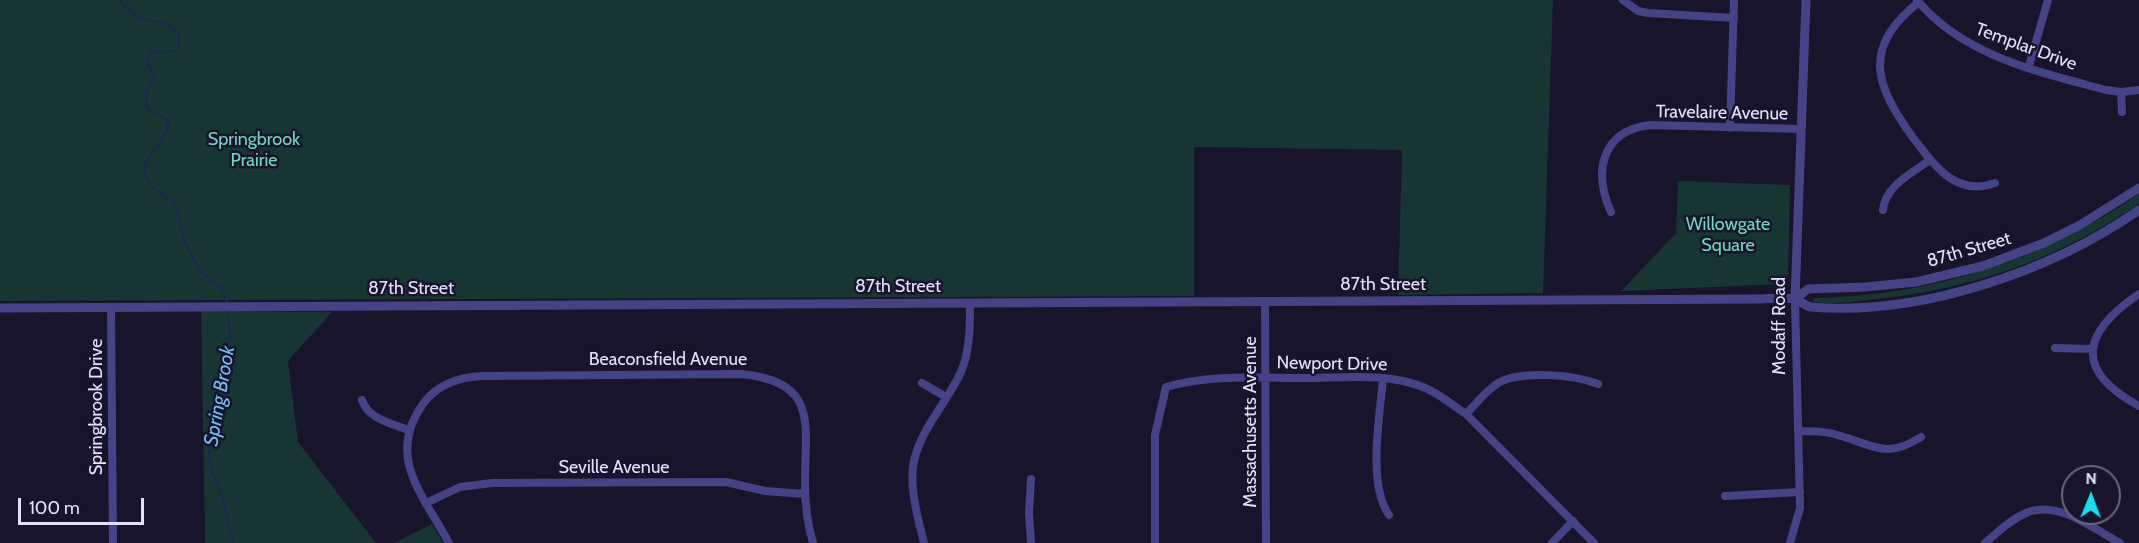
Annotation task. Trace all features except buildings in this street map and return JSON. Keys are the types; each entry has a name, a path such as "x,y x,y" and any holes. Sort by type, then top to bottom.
{"street":[{"path":"1623,0 1638,11 1648,13 1734,18"},
{"path":"1730,128 1734,0"},
{"name":"Modaff Road","path":"1793,542 1800,492 1795,299 1806,0"},
{"path":"2029,66 2048,0"},
{"path":"1918,1 1901,16 1886,39 1881,59 1881,78 1892,109 1943,176 1956,182 1980,186 1995,183"},
{"name":"Templar Drive","path":"1918,1 1942,26 1988,53 2121,92 2139,90"},
{"path":"2121,92 2121,112"},
{"name":"Travelaire Avenue","path":"1611,212 1602,188 1603,166 1609,149 1624,132 1650,125 1801,129"},
{"path":"1882,210 1883,202 1891,190 1930,160"},
{"name":"87th Street","path":"1795,299 1808,289 1916,282 1983,266 2044,243 2080,225 2139,188"},
{"name":"87th Street","path":"0,308 1795,299 1808,307 1863,306 1911,301 1969,289 2055,258 2139,210"},
{"path":"2139,294 2106,319 2099,329 2093,349 2099,373 2105,383 2139,406"},
{"name":"Massachusetts Avenue","path":"1265,302 1266,543"},
{"path":"924,543 915,507 914,465 929,426 961,371 968,345 970,304"},
{"name":"Springbrook Drive","path":"111,307 113,543"},
{"path":"2055,348 2093,349"},
{"name":"Beaconsfield Avenue","path":"408,430 431,394 460,378 483,375 754,375 774,381 793,391 802,409 808,437 805,494 808,526 813,543"},
{"path":"1466,414 1491,389 1510,378 1568,376 1598,384"},
{"name":"Newport Drive","path":"1155,543 1155,435 1166,387 1205,379 1266,378 1383,379 1423,387 1466,414 1594,543"},
{"path":"1383,379 1378,475 1382,500 1389,514"},
{"path":"922,383 946,397"},
{"path":"362,400 367,412 373,416 408,430 407,460 413,479 449,543"},
{"path":"1798,431 1829,433 1883,451 1902,448 1921,437"},
{"path":"1031,479 1029,513 1031,543"},
{"name":"Seville Avenue","path":"426,503 460,487 492,483 726,482 765,491 805,494"},
{"path":"1725,496 1800,492"},
{"path":"1985,543 2012,521 2028,512 2045,510 2065,513 2120,543"},
{"path":"1552,543 1573,522"}],"green space":[{"name":"Springbrook Prairie","path":"0,0 1553,0 1543,293 1398,295 1402,150 1194,147 1194,296 0,301"},
{"name":"Willowgate Square","path":"1678,181 1790,185 1788,277 1784,284 1621,291 1676,233"},
{"path":"2139,194 2139,204 2078,240 2046,255 1980,279 1911,295 1843,303 1812,301 1814,298 1857,296 1900,290 1943,282 1984,270 2064,238"},
{"path":"201,311 332,312 288,361 298,442 376,543 205,543"},
{"path":"432,524 443,543 394,543"}],"waterway":[{"name":"Spring Brook","path":"120,0 134,15 167,25 179,35 179,45 176,51 151,52 146,60 154,79 146,92 147,108 166,119 169,125 147,161 145,176 154,189 175,203 185,243 202,273 222,289 228,305"},
{"name":"Spring Brook","path":"228,311 230,336 223,357 223,399 209,453 212,473 221,492 233,543"}]}
